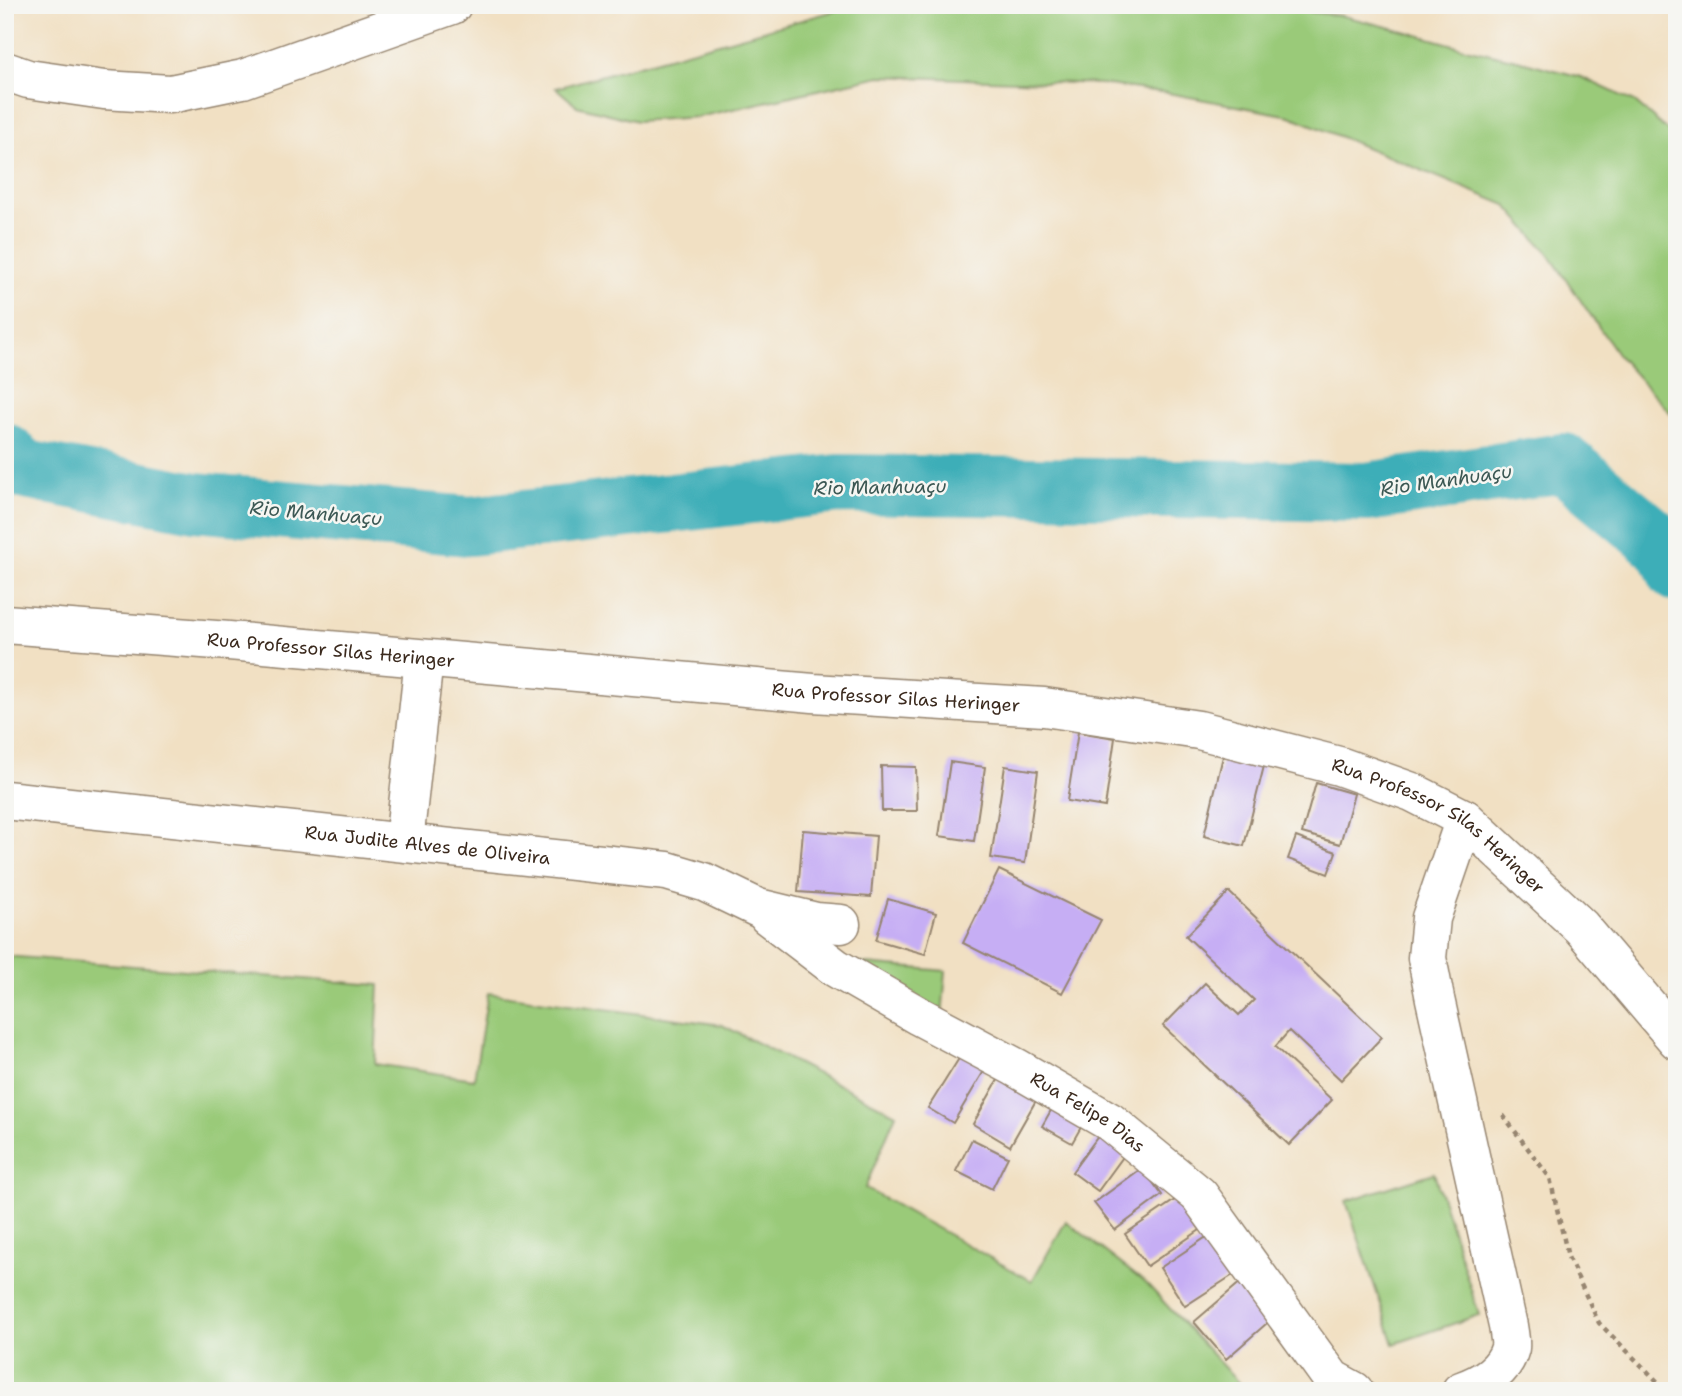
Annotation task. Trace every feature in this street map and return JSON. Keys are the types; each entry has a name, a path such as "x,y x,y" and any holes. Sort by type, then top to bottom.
{"street":[{"path":"5,71 28,79 104,90 170,94 243,79 452,5"},
{"name":"Rua Professor Silas Heringer","path":"5,624 229,641 813,693 1044,707 1199,730 1339,766 1412,792 1465,819 1581,928 1677,1040"},
{"path":"404,842 424,659"},
{"name":"Rua Judite Alves de Oliveira","path":"5,800 667,871 704,882 758,908 816,922 841,924"},
{"path":"1461,1391 1493,1374 1510,1347 1508,1326 1427,958 1431,918 1465,819"},
{"name":"Rua Felipe Dias","path":"758,908 836,968 1110,1122 1199,1195 1332,1380 1354,1391"}],"path":[{"path":"1503,1115 1550,1178 1568,1257 1599,1322 1667,1391"}],"green space":[{"path":"880,5 1219,5 1343,16 1581,77 1635,102 1677,139 1677,420 1620,358 1548,253 1506,205 1290,116 1168,93 1101,84 880,76 698,117 637,121 577,106 556,88 845,8"},
{"path":"5,956 379,985 375,1064 474,1079 488,993 722,1025 896,1114 865,1188 1032,1281 1066,1221 1148,1285 1246,1391 5,1391"},
{"path":"843,962 946,971 940,1039"},
{"path":"1434,1173 1479,1315 1394,1344 1346,1201"}],"building":[{"path":"1078,732 1115,738 1105,807 1067,801"},
{"path":"1223,756 1264,766 1244,846 1204,836"},
{"path":"950,762 985,767 974,841 939,836"},
{"path":"881,766 916,767 917,811 882,811"},
{"path":"1005,766 1038,771 1025,863 991,858"},
{"path":"1316,783 1354,794 1340,844 1302,833"},
{"path":"803,830 876,836 871,897 798,892"},
{"path":"1296,837 1336,852 1328,874 1288,859"},
{"path":"999,870 1101,920 1062,993 963,943"},
{"path":"1229,892 1382,1037 1341,1080 1289,1031 1275,1047 1332,1100 1289,1145 1163,1026 1205,983 1239,1015 1254,1000 1186,936"},
{"path":"888,899 936,913 925,954 876,940"},
{"path":"963,1052 987,1066 953,1123 928,1108"},
{"path":"1002,1073 1039,1095 1010,1146 973,1124"},
{"path":"1054,1105 1084,1122 1072,1143 1042,1126"},
{"path":"1099,1135 1125,1154 1098,1191 1072,1172"},
{"path":"972,1139 1008,1157 992,1189 956,1171"},
{"path":"1142,1168 1162,1195 1115,1230 1094,1203"},
{"path":"1178,1198 1200,1230 1147,1266 1125,1234"},
{"path":"1208,1236 1233,1275 1185,1306 1160,1268"},
{"path":"1242,1281 1274,1317 1226,1359 1194,1322"}],"waterway":[{"name":"Rio Manhuaçu","path":"5,453 26,470 195,502 470,526 839,484 1367,492 1564,463 1667,549 1677,572"}]}
